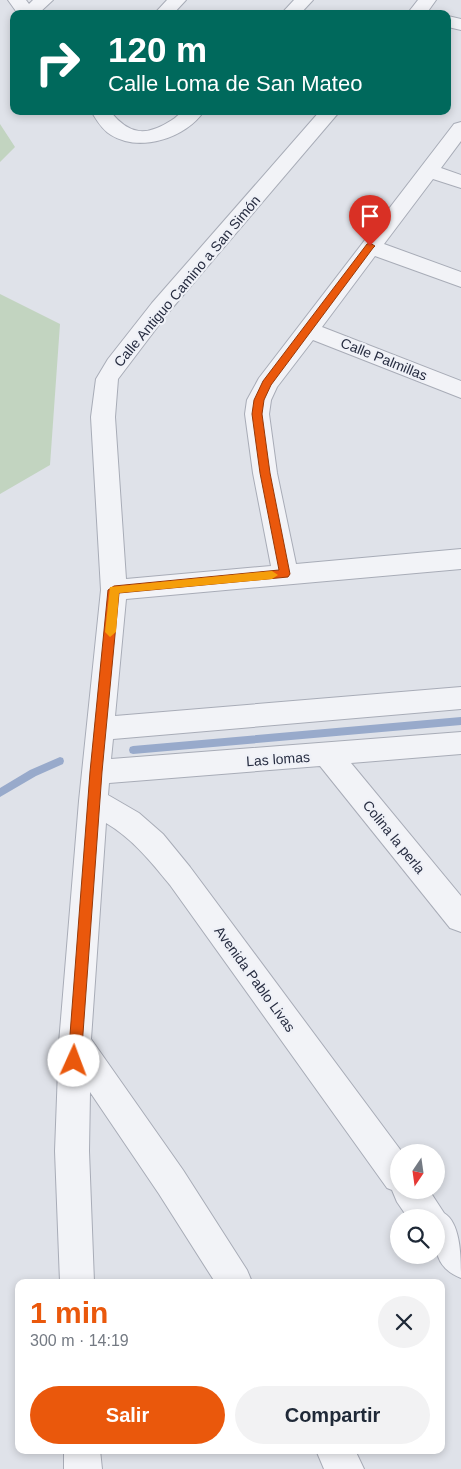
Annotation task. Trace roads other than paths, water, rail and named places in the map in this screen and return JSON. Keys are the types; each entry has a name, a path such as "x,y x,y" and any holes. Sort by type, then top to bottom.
{"street":[{"path":"32,10 44,0"},
{"path":"167,10 177,0"},
{"path":"294,10 304,0"},
{"path":"103,115 115,129 126,135 139,136 165,133 178,127 192,115"},
{"name":"Calle Antiguo Camino a San Simón","path":"77,1279 72,1151 74,1043 95,786 114,590 103,417 107,379 116,364 160,308 328,115"},
{"path":"285,574 265,473 257,414 259,400 266,384 461,128"},
{"path":"430,171 461,182"},
{"path":"370,246 461,280"},
{"name":"Calle Palmillas","path":"308,329 461,390"},
{"path":"114,590 461,559"},
{"path":"101,729 461,698"},
{"name":"Las lomas","path":"95,786 328,755 461,743"},
{"name":"Colina la perla","path":"328,755 461,918"},
{"name":"Avenida Pablo Livas","path":"95,786 129,822 153,843 180,876 390,1164"},
{"path":"74,1043 171,1182 233,1279"},
{"path":"445,1239 461,1261"},
{"path":"82,1454 83,1469"},
{"path":"336,1454 345,1469"}],"waterway":[{"path":"133,750 461,721"},
{"path":"0,793 33,773 60,761"}]}
